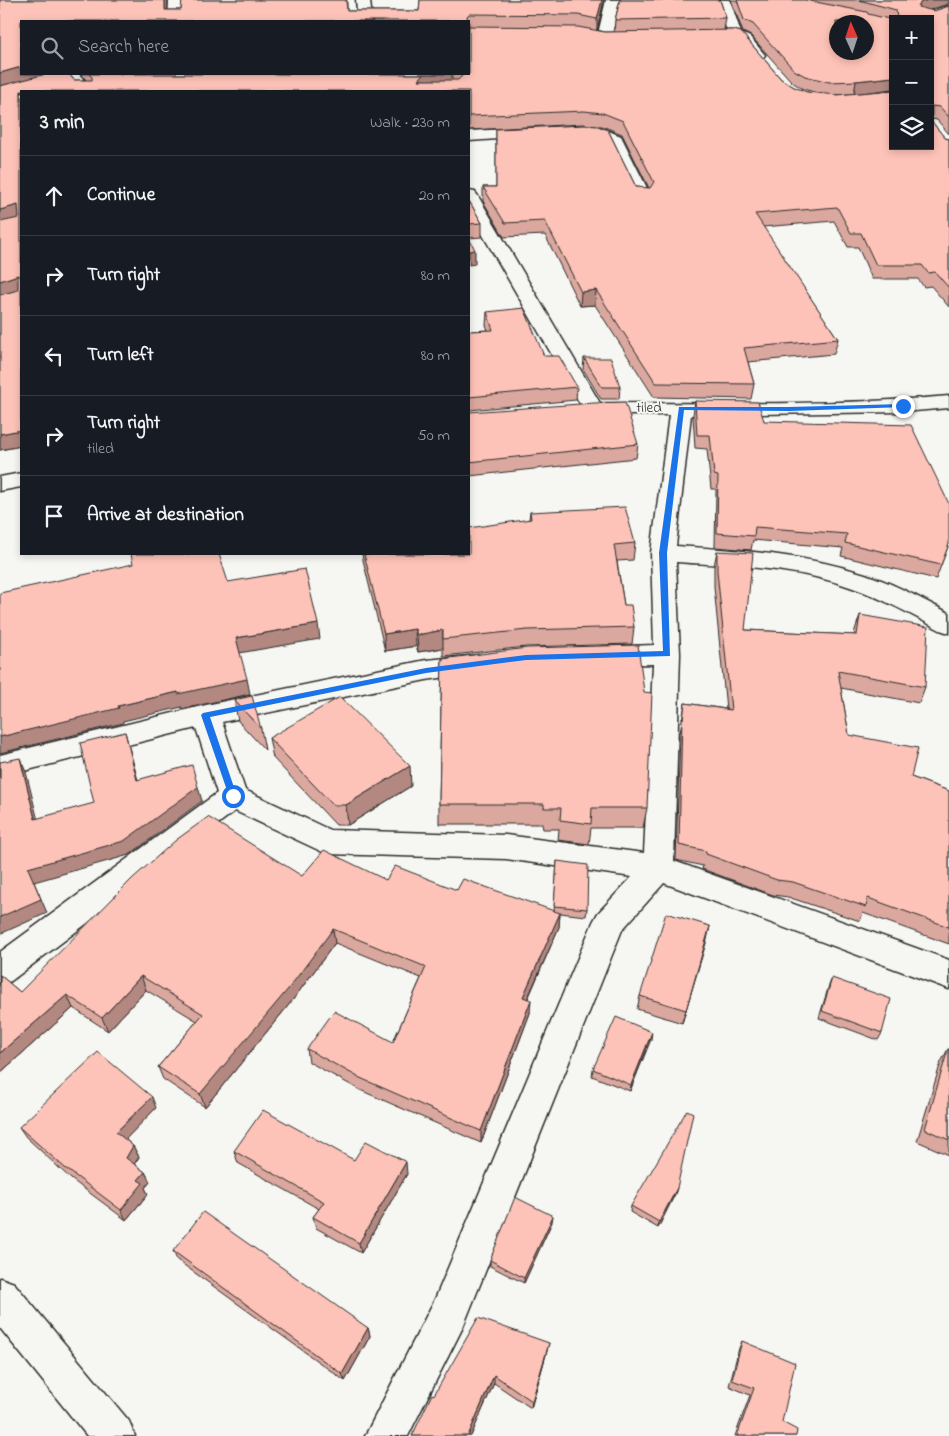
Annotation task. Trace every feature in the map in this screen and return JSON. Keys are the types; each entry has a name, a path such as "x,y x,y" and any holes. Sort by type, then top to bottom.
{"street":[{"path":"175,20 176,0"},
{"path":"363,0 365,20"},
{"path":"606,32 613,0"},
{"path":"723,0 734,36"},
{"path":"589,32 606,32 623,38"},
{"path":"716,37 734,36 745,40 766,64"},
{"path":"0,93 68,75"},
{"path":"73,75 84,90"},
{"path":"470,136 583,131 601,133 615,139 642,196"},
{"name":"tiled","path":"470,198 584,409 789,409 903,406 949,402"},
{"path":"386,1436 450,1313 608,922 659,868 667,654 663,553 681,408"},
{"path":"0,484 20,480"},
{"path":"663,553 764,559 835,574 883,590 949,624"},
{"path":"573,656 667,654"},
{"path":"0,766 206,715 426,670 499,661"},
{"path":"206,715 233,796 327,842 506,847 659,868 920,963 949,976"},
{"path":"0,971 233,796"},
{"path":"0,1297 114,1436"}],"building":[{"path":"0,0 165,0 165,10 181,10 182,0 346,0 347,11 419,11 420,0 602,0 597,19 578,15 469,14 467,16 468,20 20,20 20,67 0,73"},
{"path":"620,0 720,0 726,18 615,20"},
{"path":"737,0 805,0 867,12 872,15 829,15 829,60 874,60 874,15 889,19 889,77 829,82 805,76 794,70 753,24 744,20"},
{"path":"859,0 928,0 921,2 918,7 934,11 949,6 949,117 940,107 934,106 934,15 897,15 896,10"},
{"path":"470,26 578,27 605,32 734,30 741,32 781,79 794,87 807,92 837,95 889,90 889,150 934,150 934,124 945,138 949,139 949,288 935,272 928,273 922,265 876,265 861,233 851,233 837,207 755,214 838,339 744,348 754,384 656,383 596,290 581,292 545,221 505,223 483,187 496,187 496,129 584,125 598,126 608,130 636,187 650,188 654,182 623,121 603,113 584,111 470,116 470,90 20,90 20,430 0,434 0,295 18,290 18,275 0,281 0,222 19,218 18,205 0,210 0,86 42,75 70,75 74,80 92,80 90,75 422,75 419,80 458,80 461,75 470,75"},
{"path":"470,203 482,223 470,224"},
{"path":"470,240 475,250 470,251"},
{"path":"524,308 544,356 559,356 577,387 470,397 470,331 493,330 487,312"},
{"path":"584,358 611,358 620,387 602,387"},
{"path":"695,401 758,402 764,421 911,425 949,504 949,544 941,565 845,543 847,534 755,527 754,536 717,533 718,476 714,475 710,435 697,435"},
{"path":"625,402 638,444 470,462 470,412"},
{"path":"625,507 635,543 614,545 624,605 631,605 634,627 527,630 443,639 443,630 417,635 415,629 384,634 364,555 470,555 470,528 531,519 530,512"},
{"path":"717,551 753,553 745,630 857,635 860,615 928,627 925,687 838,671 849,735 918,748 911,777 949,791 949,927 868,898 866,907 793,882 777,880 706,854 706,851 679,845 682,717 683,719 685,703 731,710 717,571"},
{"path":"131,555 219,555 228,582 305,569 318,624 236,638 247,679 118,706 119,708 0,737 0,593 133,564"},
{"path":"638,645 644,692 652,693 647,808 592,808 591,824 560,820 561,808 544,808 544,804 439,804 442,659 527,648"},
{"path":"252,696 261,729 234,700"},
{"path":"340,697 410,766 346,805 333,805 269,738"},
{"path":"125,732 137,780 192,765 198,787 124,841 28,868 41,899 0,917 0,762 20,758 35,819 94,803 80,743"},
{"path":"208,817 302,876 324,850 386,880 395,866 457,890 463,879 560,913 523,997 531,1000 481,1131 358,1077 307,1049 334,1011 393,1042 426,967 333,929 289,988 200,1094 158,1067 203,1014 141,976 102,1018 67,995 0,1053 0,975 20,992 132,879 176,840"},
{"path":"557,861 588,865 587,909 554,906"},
{"path":"666,913 710,926 686,1010 640,996"},
{"path":"832,978 891,999 882,1033 822,1011"},
{"path":"616,1017 652,1032 631,1085 593,1069"},
{"path":"949,1049 949,1140 925,1129"},
{"path":"98,1052 152,1097 116,1132 133,1146 126,1158 145,1172 138,1180 143,1183 121,1210 65,1168 19,1127"},
{"path":"263,1110 354,1160 366,1141 406,1162 359,1243 313,1217 324,1202 234,1151"},
{"path":"687,1110 693,1113 677,1188 659,1222 631,1206"},
{"path":"515,1197 553,1216 524,1278 490,1260"},
{"path":"203,1212 368,1328 342,1374 173,1251"},
{"path":"478,1318 549,1343 532,1401 494,1375 468,1436 412,1436 432,1394 434,1395"},
{"path":"742,1341 795,1363 782,1422 797,1430 796,1436 737,1436 754,1388 732,1380"}],"route":[{"path":"233,796 206,715 426,670 526,658 667,654 663,553 681,408 789,409 903,406"}]}
